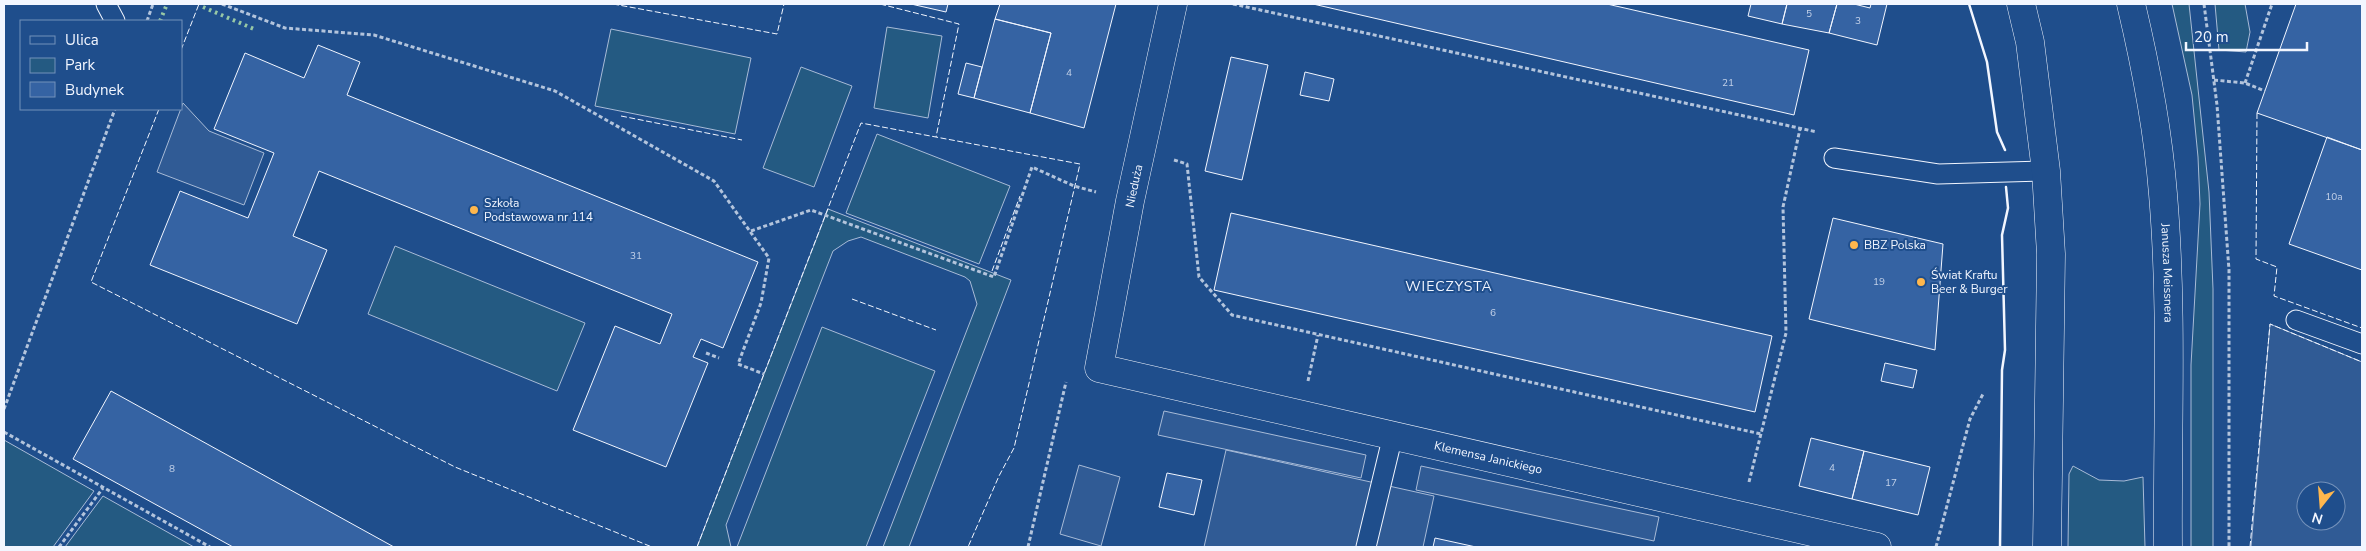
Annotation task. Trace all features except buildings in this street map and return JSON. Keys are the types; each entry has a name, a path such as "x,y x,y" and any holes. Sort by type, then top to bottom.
{"street":[{"name":"Nieduża","path":"1099,368 1130,201 1173,4"},
{"path":"2021,4 2030,42 2046,171 2051,254 2047,547"},
{"name":"Janusza Meissnera","path":"2131,4 2145,62 2163,194 2168,326 2168,547"},
{"name":"Klemensa Janickiego","path":"1099,368 1877,547"}],"lane":[{"path":"106,4 114,20"},
{"path":"1834,158 1938,174 2046,171"},
{"path":"2296,320 2362,344"},
{"path":"1366,547 1393,435"}],"path":[{"path":"147,20 153,4"},
{"path":"222,4 286,28 374,35 555,91 714,180 768,258 760,303 738,364 764,374"},
{"path":"1233,4 1819,132"},
{"path":"2204,4 2214,80 2229,270 2229,547"},
{"path":"2245,83 2272,4"},
{"path":"2214,80 2245,83 2265,90"},
{"path":"4,409 115,110"},
{"path":"1741,515 1786,334 1782,207 1800,129"},
{"path":"1142,151 1187,164 1199,277 1232,315 1761,434"},
{"path":"751,231 811,210 994,277 1032,167 1074,186 1130,201"},
{"path":"1301,414 1318,335"},
{"path":"706,353 719,358"},
{"path":"1028,547 1071,363 1099,368"},
{"path":"1936,547 1970,420 1983,394"},
{"path":"4,432 210,547"},
{"path":"59,547 103,488"}],"green space":[{"path":"2172,4 2189,4 2209,192 2213,289 2213,547 2191,547 2191,365 2200,204 2192,95"},
{"path":"2215,4 2245,4 2250,32 2246,52 2219,50"},
{"path":"887,27 942,36 928,118 874,108"},
{"path":"611,29 751,58 735,134 595,106"},
{"path":"801,67 852,86 814,187 763,168"},
{"path":"877,134 1010,186 979,264 846,213"},
{"path":"828,209 1011,280 909,547 883,547 977,304 970,281 965,277 861,237 848,241 833,251 726,525 731,547 697,547"},
{"path":"395,246 585,323 557,391 368,314"},
{"path":"822,327 935,371 866,547 737,547"},
{"path":"4,440 94,491 53,547 4,547"},
{"path":"2073,466 2099,480 2124,481 2143,477 2145,547 2068,547 2069,474"},
{"path":"103,496 194,547 65,547"}],"shaded area":[{"path":"183,103 209,131 264,153 244,205 157,172 180,110 182,110"},
{"path":"2270,324 2362,362 2362,547 2251,547"},
{"path":"1164,411 1366,455 1361,478 1158,435"},
{"path":"1226,450 1434,496 1423,547 1204,547"},
{"path":"1079,465 1120,477 1101,546 1060,534"},
{"path":"1421,466 1659,517 1654,541 1416,490"}],"hedge":[{"path":"160,20 167,4"},
{"path":"203,7 254,29"}],"fence":[{"path":"182,47 199,4"},
{"path":"613,4 777,34 784,4"},
{"path":"880,4 959,24 936,137"},
{"path":"159,110 91,282 455,467 652,547"},
{"path":"2257,113 2256,259 2277,267 2274,296 2362,328"},
{"path":"621,116 742,140"},
{"path":"697,547 861,123 1080,164 1014,448 999,476 968,547"},
{"path":"992,271 1020,196"},
{"path":"852,299 936,330"},
{"path":"2250,547 2270,324 2362,362"}],"wall":[{"path":"1969,4 1987,62 1997,132 2005,150"},
{"path":"2000,547 2002,370 2005,350 2002,235 2008,208 2006,187"}],"place":[{"name":"Szkoła Podstawowa nr 114","path":"474,210"},
{"name":"BBZ Polska","path":"1854,245"},
{"name":"Świat Kraftu Beer & Burger","path":"1921,282"}],"district":[{"name":"WIECZYSTA","path":"1449,286"}]}
